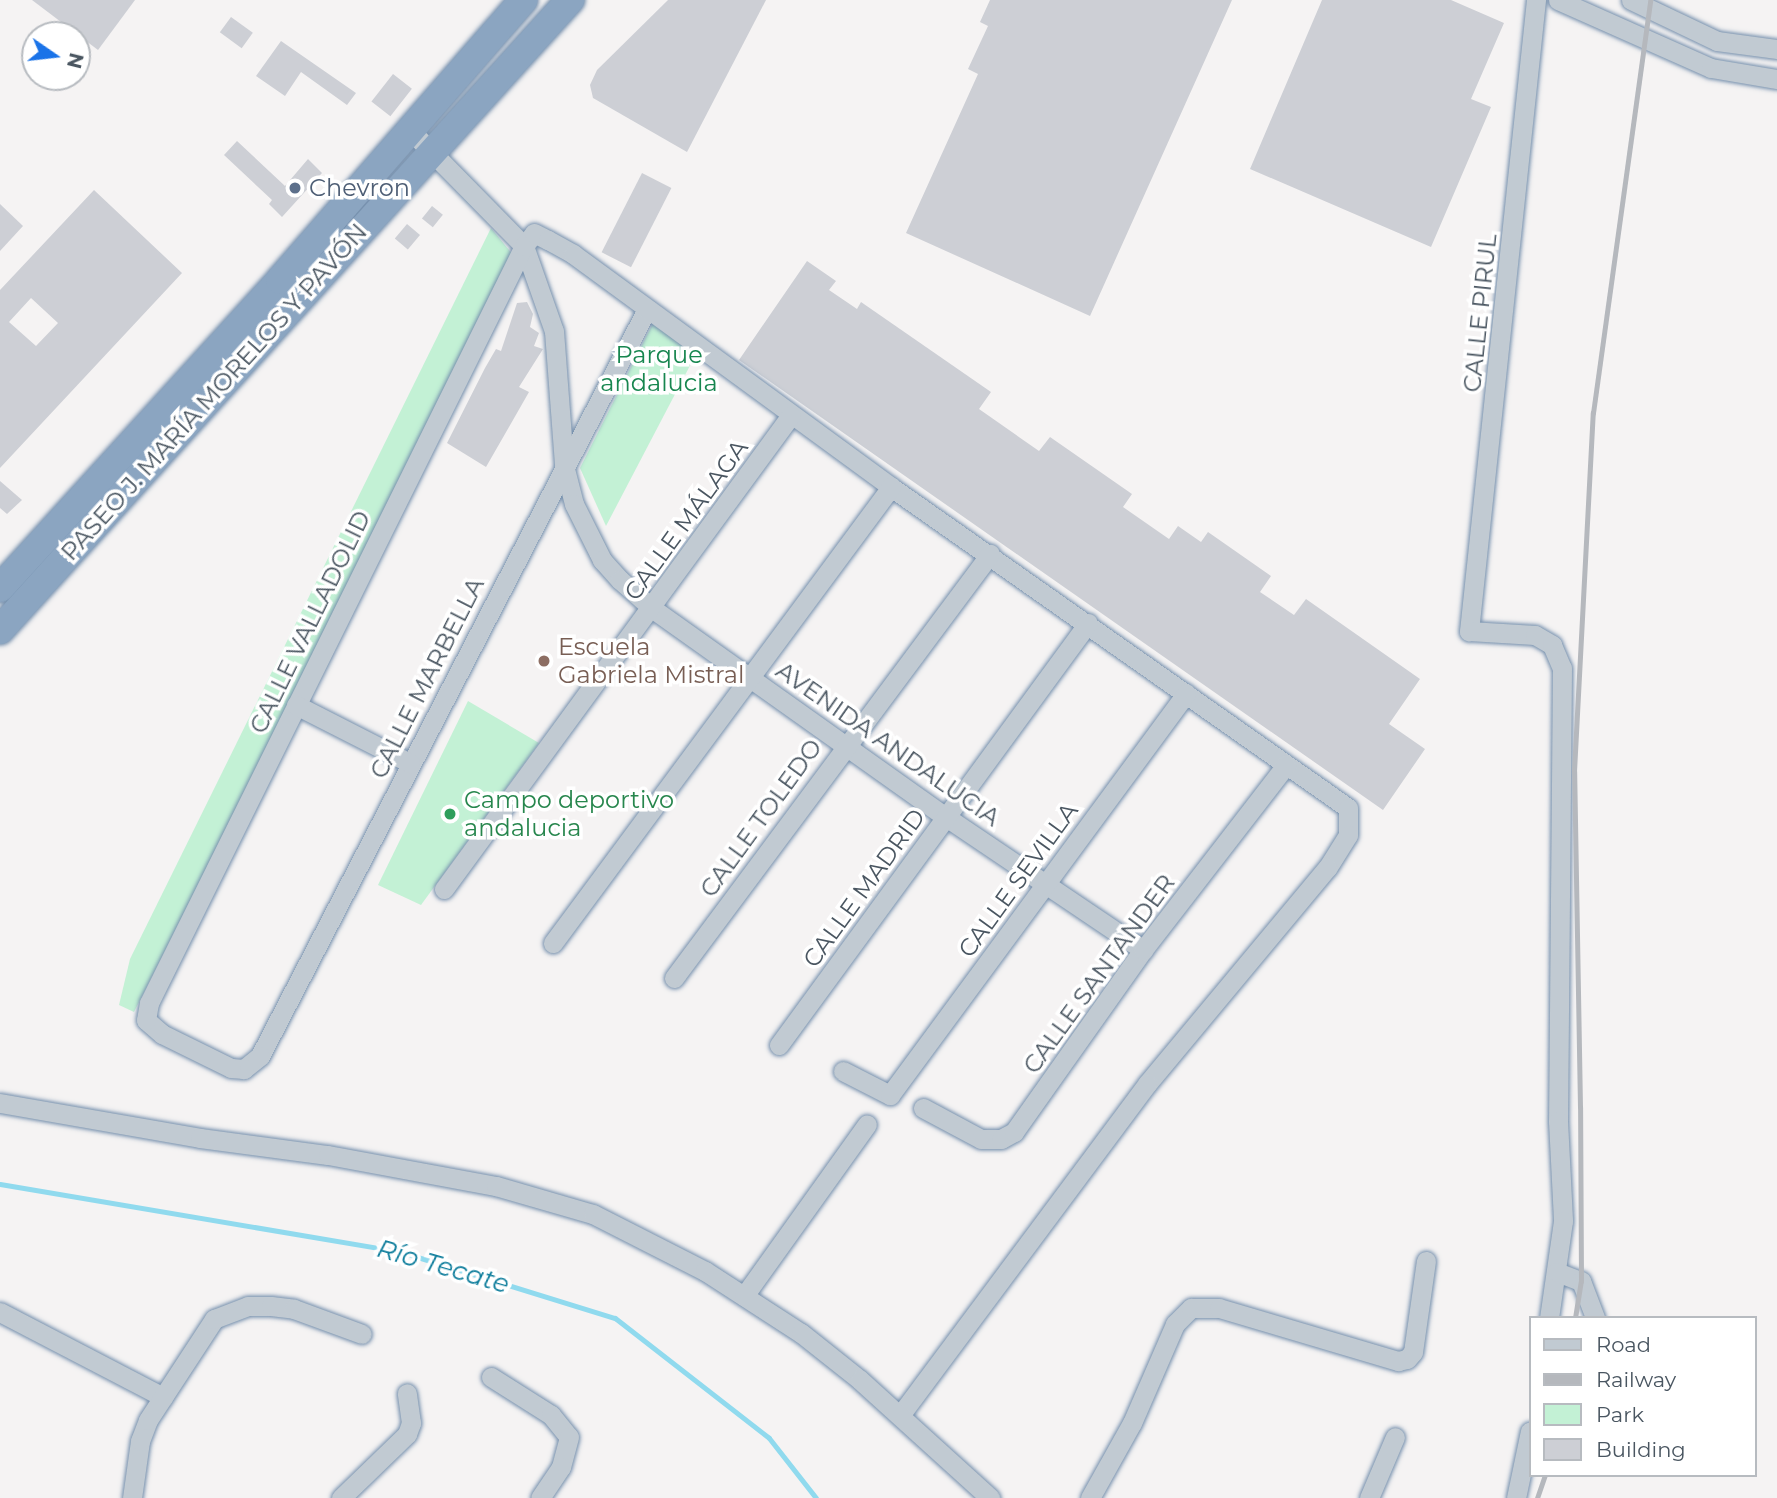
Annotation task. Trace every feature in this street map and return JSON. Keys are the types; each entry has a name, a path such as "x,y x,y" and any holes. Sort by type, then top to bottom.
{"highway":[{"name":"PASEO J. MARÍA MORELOS Y PAVÓN","path":"0,588 411,131 523,0"},
{"name":"PASEO J. MARÍA MORELOS Y PAVÓN","path":"0,630 570,0"}],"street":[{"name":"CALLE PIRUL","path":"1536,0 1469,631 1535,635 1552,645 1562,668 1558,1121 1563,1221 1557,1272"},
{"path":"1558,0 1711,68 1777,79"},
{"path":"1631,0 1717,41 1777,50"},
{"name":"AVENIDA ANDALUCIA","path":"411,131 524,246 541,282 557,345 564,465 574,504 602,560 653,609 946,817 1143,950"},
{"path":"524,246 534,233 548,240 891,487 1348,808 1350,823 1340,848 1147,1084 900,1415"},
{"name":"CALLE VALLADOLID","path":"248,1067 231,1068 162,1034 146,1020 149,1003 524,246"},
{"name":"CALLE MARBELLA","path":"248,1067 265,1047 647,309"},
{"name":"CALLE MÁLAGA","path":"444,889 653,609 791,415"},
{"path":"554,943 748,675 891,487"},
{"name":"CALLE TOLEDO","path":"674,978 845,744 990,554"},
{"name":"CALLE MADRID","path":"779,1045 1088,624"},
{"name":"CALLE SEVILLA","path":"844,1071 890,1096 1186,693"},
{"path":"296,705 410,763"},
{"name":"CALLE SANTANDER","path":"923,1108 981,1139 1001,1139 1014,1132 1143,950 1286,765"},
{"path":"0,1103 328,1155 542,1197 628,1229 744,1297 835,1358 990,1498"},
{"path":"744,1297 867,1124"},
{"path":"1090,1498 1132,1423 1175,1324 1191,1308 1219,1308 1398,1361 1407,1359 1413,1352 1426,1261"},
{"path":"1549,1316 1557,1272 1580,1281 1594,1316"},
{"path":"132,1498 140,1441 163,1397 214,1319 233,1309 248,1306 294,1309 362,1334"},
{"path":"0,1312 163,1397"},
{"path":"491,1377 551,1415 569,1437 561,1466 540,1498"},
{"path":"341,1498 407,1434 411,1423 407,1394"},
{"path":"1369,1498 1395,1437"},
{"path":"1516,1498 1528,1441"}],"green space":[{"path":"491,228 514,256 134,1012 119,1005 130,959"},
{"name":"Parque andalucia","path":"653,323 695,356 606,526 580,468"},
{"name":"Campo deportivo andalucia","path":"468,701 539,743 421,905 378,885"}],"building":[{"path":"32,0 135,0 98,50 91,45 91,21 60,21"},
{"path":"668,0 766,0 687,152 593,98 590,85 597,70"},
{"path":"990,0 1232,0 1090,316 906,233 978,74 968,69 988,26 980,22"},
{"path":"1322,0 1451,0 1504,23 1471,99 1491,107 1431,247 1250,169"},
{"path":"231,17 253,33 242,48 220,32"},
{"path":"281,41 356,93 347,105 301,72 285,96 256,76"},
{"path":"393,74 412,89 390,116 371,102"},
{"path":"237,141 285,186 308,159 322,173 282,217 269,204 272,200 224,155"},
{"path":"642,173 671,188 631,267 602,252"},
{"path":"94,190 182,273 0,468 0,290","holes":["31,298 58,323 36,346 9,322"]},
{"path":"0,204 23,226 0,251"},
{"path":"432,206 443,215 433,227 422,218"},
{"path":"407,224 420,235 408,249 395,239"},
{"path":"807,261 836,281 829,290 857,309 861,302 991,392 979,409 1039,451 1050,437 1132,494 1123,507 1169,539 1178,526 1201,542 1208,532 1271,576 1260,592 1294,615 1306,599 1420,679 1389,724 1425,749 1383,810 739,360"},
{"path":"527,302 533,314 530,327 539,333 534,346 543,349 519,387 529,392 486,467 447,443 496,349 501,351 517,303"},
{"path":"0,481 22,500 7,514 0,508"}],"waterway":[{"name":"Río Tecate","path":"0,1184 398,1251 615,1318 769,1438 816,1498"}],"railway":[{"path":"1575,1316 1581,1281 1574,771 1593,413 1650,0"},
{"path":"1537,1498 1544,1477"}],"place":[{"name":"Chevron","path":"295,188"},
{"name":"Escuela Gabriela Mistral","path":"544,661"},
{"name":"Campo deportivo andalucia","path":"450,814"}]}
